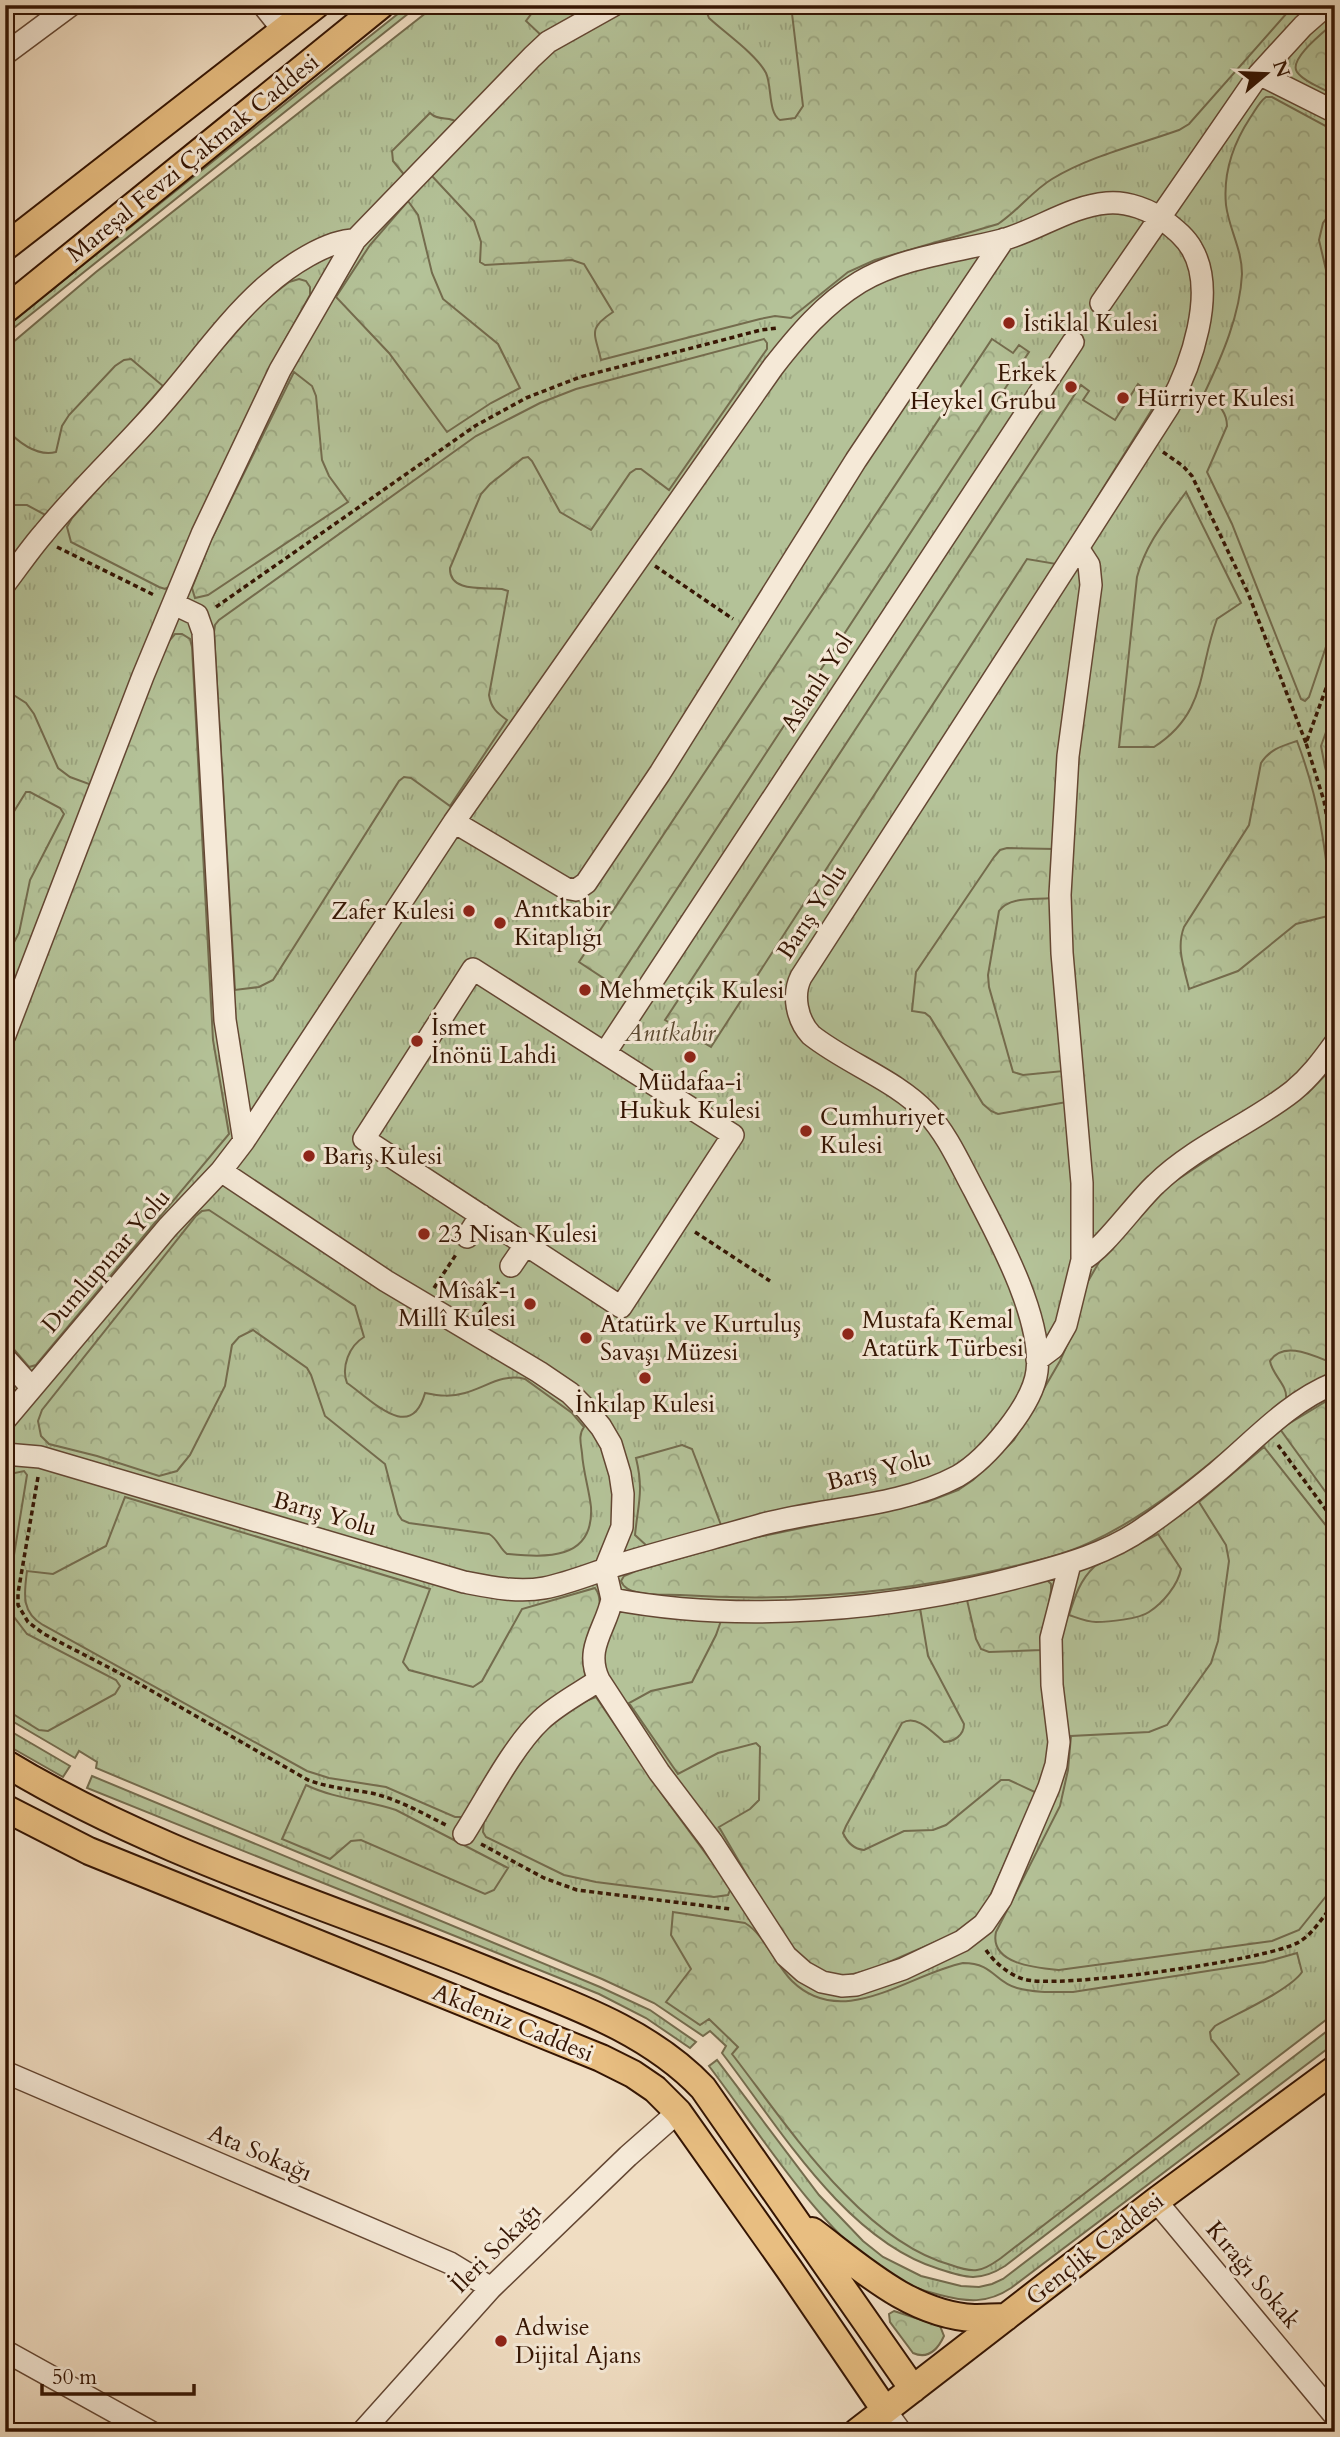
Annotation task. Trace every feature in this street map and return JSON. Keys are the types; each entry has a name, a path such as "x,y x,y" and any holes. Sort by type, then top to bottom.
{"main road":[{"name":"Mareşal Fevzi Çakmak Caddesi","path":"7,244 316,5"},
{"name":"Mareşal Fevzi Çakmak Caddesi","path":"5,310 381,5"},
{"name":"Akdeniz Caddesi","path":"5,1763 71,1801 213,1864 597,2016 638,2036 683,2067 703,2088 913,2389"},
{"name":"Akdeniz Caddesi","path":"5,1808 89,1851 601,2058 655,2089 678,2112 885,2410"},
{"name":"Gençlik Caddesi","path":"857,2432 1156,2201 1335,2069"},
{"path":"794,2218 885,2285 910,2300 946,2313 972,2318 1006,2317"}],"street":[{"path":"5,54 71,5"},
{"path":"263,5 283,30"},
{"path":"5,1035 143,676 202,534 280,370 355,240 541,49 558,36 614,5"},
{"path":"1101,303 1259,75 1303,26 1327,5"},
{"path":"1259,75 1335,111"},
{"name":"Dumlupınar Yolu","path":"5,1420 244,1141 454,822 800,333 844,293 884,271 946,252 1004,239 1088,206 1107,202 1124,203 1160,217"},
{"path":"1037,1360 1048,1353 1060,1339 1073,1302 1082,1260 1079,1141 1060,918 1068,756 1091,585 1089,565 1078,548 1169,406 1188,368 1196,337 1201,297 1199,267 1192,248 1178,231 1160,217"},
{"path":"454,822 565,888 576,890 582,887 660,773 856,460 1004,239"},
{"path":"5,584 39,539 157,410 258,293 280,274 307,257 345,240 355,240"},
{"name":"Aslanlı Yol","path":"605,1053 1073,342"},
{"name":"Barış Yolu","path":"5,1454 40,1457 464,1582 512,1589 542,1588 775,1521 880,1501 946,1482 981,1458 1012,1421 1034,1385 1037,1360 1027,1311 1010,1261 967,1177 936,1125 917,1104 811,1035 801,1020 796,991 801,977 1078,548"},
{"path":"174,604 200,618 203,632 225,1020 244,1141"},
{"path":"473,969 605,1053 733,1135 686,1226 621,1307 364,1139 473,969"},
{"path":"1082,1260 1094,1252 1138,1202 1170,1171 1293,1091 1317,1068 1335,1043"},
{"path":"221,1171 386,1281 570,1393 601,1427 611,1444 623,1493 622,1527 605,1569 612,1599 593,1653 599,1680 659,1772 719,1852 778,1946 794,1965 822,1982 842,1986 865,1983 903,1969 974,1934 1001,1899 1056,1765 1059,1742 1050,1661 1051,1638 1070,1564"},
{"path":"467,1237 481,1215"},
{"path":"511,1266 526,1244"},
{"path":"5,1357 32,1388"},
{"path":"612,1599 656,1606 757,1611 853,1606 955,1592 1070,1564 1144,1528 1217,1472 1265,1429 1308,1396 1335,1383"},
{"path":"464,1834 533,1729 553,1711 599,1680"},
{"name":"Ata Sokağı","path":"5,2072 450,2263 491,2287"},
{"name":"İleri Sokağı","path":"362,2432 491,2287 678,2112"},
{"name":"Kırağı Sokak","path":"1156,2201 1335,2416"},
{"path":"5,2351 151,2432"},
{"path":"885,2410 901,2432"}],"path":[{"path":"200,618 475,426 526,398 580,377 761,330 783,328 800,333"},
{"path":"1147,442 1183,466 1192,476 1248,593 1306,743 1324,801 1335,865"},
{"path":"39,539 174,604"},
{"path":"640,556 749,630"},
{"path":"1306,743 1335,664"},
{"path":"686,1226 770,1281"},
{"path":"1265,1429 1335,1522"},
{"path":"40,1457 18,1605 28,1622 44,1634 131,1679 308,1780 323,1786 386,1797 405,1804 544,1878 577,1890 741,1910 754,1909"},
{"path":"974,1934 1000,1965 1024,1980 1080,1982 1279,1950 1308,1935 1335,1902"}],"green space":[{"path":"409,5 419,5 5,335 5,327"},
{"name":"Anıtkabir","path":"436,5 1335,5 1335,2013 1005,2266 980,2276 949,2272 905,2254 873,2233 844,2207 791,2146 722,2053 726,2046 710,2031 703,2036 654,2003 602,1979 96,1768 97,1762 79,1751 75,1758 5,1717 5,349 96,272"},
{"path":"538,5 595,5 543,37 526,21"},
{"path":"632,5 706,5 709,18 748,51 766,73 774,112 780,120 795,118 803,106 791,5 1294,5 1189,124 1067,171 1045,184 998,224 875,260 848,272 791,318 775,316 760,319 601,360 595,337 596,328 613,312 584,264 572,260 485,265 480,262 481,242 474,221 431,175 554,49"},
{"path":"1335,22 1335,95 1304,79 1297,72 1296,66 1302,53"},
{"path":"1266,97 1272,97 1335,131 1335,207 1323,223 1319,240 1330,287 1335,293 1335,620 1309,697 1305,701 1301,699 1232,524 1207,472 1227,426 1227,420 1217,403 1205,392 1234,320 1242,274 1240,256 1226,205 1226,182 1239,138"},
{"path":"430,113 458,123 406,177 393,161 392,151"},
{"path":"408,201 418,215 432,273 443,299 498,344 520,388 491,403 447,432 389,353 336,297 370,245"},
{"path":"299,279 306,281 310,287 310,295 274,360 169,587 159,587 71,542 67,527 72,518 262,303 289,282"},
{"path":"764,339 767,349 669,490 641,469 636,469 630,473 591,530 560,512 528,457 523,458 481,494 450,568 451,576 461,585 508,591 489,695 495,710 507,720 450,806 411,778 404,777 399,781 273,980 259,987 235,990 214,632 219,620 476,436 540,403 576,389"},
{"path":"992,339 1013,353 1019,345 1029,352 614,985 579,962"},
{"path":"131,359 163,386 49,517 27,505 5,505 5,428 35,450 56,452 62,426 69,415 115,366"},
{"path":"294,372 312,386 316,396 322,460 329,476 348,502 208,595 195,598 192,588 211,540"},
{"path":"1138,384 1156,399 1151,411 1056,564 1027,559 711,1047 665,1020 1081,385 1089,391 1083,400 1115,420"},
{"path":"1186,492 1241,603 1217,619 1198,689 1184,720 1154,747 1119,747 1137,577 1151,543"},
{"path":"175,634 182,634 190,639 192,647 213,1040 229,1134 36,1365 29,1367 5,1339 5,1067 151,679"},
{"path":"12,694 26,703 34,714 58,768 70,777 92,785 5,1008 5,959 19,933 30,880 64,814 60,808 26,792 5,826 5,704"},
{"path":"1335,707 1335,802 1321,746"},
{"path":"1297,741 1321,827 1332,915 1296,924 1238,971 1189,989 1181,950 1184,927 1249,825 1261,763 1272,751"},
{"path":"1054,849 1051,898 1016,901 999,911 988,975 989,987 1013,1072 1023,1075 1063,1071 1067,1102 998,1114 983,1104 930,1017 925,1013 912,1011 916,972 994,857 1000,850"},
{"path":"1335,1065 1335,1364 1292,1350 1276,1355 1270,1361 1285,1389 1286,1399 1168,1496 1116,1529 1068,1552 922,1585 842,1594 720,1597 638,1593 621,1581 624,1576 636,1571 748,1539 927,1502 958,1490 973,1480 1014,1440 1060,1361 1075,1327 1087,1283 1102,1257 1168,1186 1308,1093"},
{"path":"209,1210 355,1306 364,1337 354,1346 348,1357 345,1377 347,1383 390,1414 401,1417 410,1415 419,1408 425,1393 455,1395 509,1378 525,1379 572,1413 584,1427 581,1443 591,1507 590,1525 584,1538 575,1547 550,1555 507,1554 489,1534 402,1520 385,1464 325,1416 307,1368 253,1330 239,1337 232,1345 225,1386 190,1455 177,1471 159,1476 49,1444 41,1436 38,1421 42,1410 196,1216"},
{"path":"1335,1396 1335,1505 1280,1429"},
{"path":"682,1445 692,1449 721,1525 648,1547 635,1535 640,1489 636,1458"},
{"path":"1264,1447 1335,1537 1335,1885 1299,1930 1272,1941 1059,1970 1028,1966 1007,1958 996,1943 996,1932 1060,1806 1068,1770 1071,1736 1149,1732 1167,1725 1211,1663 1218,1641 1229,1561 1226,1545 1199,1502"},
{"path":"24,1471 27,1475 8,1592 11,1613 27,1634 116,1680 120,1686 115,1694 48,1731 39,1730 5,1709 5,1475"},
{"path":"125,1497 430,1589 403,1662 409,1670 473,1687 482,1681 522,1609 595,1588 600,1604 584,1649 585,1679 464,1817 455,1817 386,1787 329,1778 307,1771 43,1625 27,1608 27,1571 53,1574 106,1546"},
{"path":"1158,1534 1181,1569 1173,1587 1159,1604 1144,1614 1115,1621 1093,1622 1069,1615 1082,1583 1095,1566"},
{"path":"1041,1580 1051,1584 1051,1591 1041,1650 989,1652 981,1649 967,1600"},
{"path":"920,1608 928,1656 964,1728 958,1737 944,1742 919,1722 902,1723 843,1833 854,1847 864,1850 904,1831 933,1830 946,1825 1001,1780 1009,1780 1037,1793 984,1909 963,1930 873,1969 841,1977 828,1975 802,1960 784,1939 719,1827 750,1809 759,1800 760,1747 756,1743 718,1753 678,1774 629,1703 651,1691 692,1682 722,1618 846,1617"},
{"path":"596,1697 664,1797 731,1888 728,1895 714,1897 596,1882 564,1875 486,1837 483,1832 484,1820 530,1748 559,1718"},
{"path":"5,1728 70,1766 63,1777 5,1744"},
{"path":"92,1776 600,1987 650,2010 696,2042 690,2048 646,2018 599,1994 87,1788"},
{"path":"306,1785 396,1810 508,1868 494,1890 485,1894 361,1840 351,1841 330,1859 282,1839"},
{"path":"673,1912 745,1923 764,1942 792,1981 812,1995 833,2001 876,1995 963,1963 988,1969 1003,1982 1017,1988 1045,1992 1073,1992 1265,1962 1297,1953 1302,1972 1286,1986 1215,2026 1210,2032 1211,2039 1239,2074 1001,2258 990,2266 971,2270 918,2252 887,2232 857,2206 802,2146 732,2054 738,2047 709,2019 700,2025 666,2002 691,1969 671,1935"},
{"path":"1335,2025 1335,2043 1011,2288 994,2297 977,2300 950,2297 906,2284 883,2272 852,2247 808,2199 709,2066 717,2060 819,2195 863,2241 883,2257 921,2276 961,2286 979,2287 1003,2279"},
{"path":"894,2311 940,2326 944,2336 936,2349 924,2355 913,2353 890,2322 889,2314"}],"place":[{"name":"İstiklal Kulesi","path":"1009,323"},
{"name":"Erkek Heykel Grubu","path":"1071,387"},
{"name":"Hürriyet Kulesi","path":"1123,398"},
{"name":"Zafer Kulesi","path":"469,911"},
{"name":"Anıtkabir Kitaplığı","path":"500,923"},
{"name":"Mehmetçik Kulesi","path":"585,990"},
{"name":"İsmet İnönü Lahdi","path":"417,1041"},
{"name":"Müdafaa-i Hukuk Kulesi","path":"690,1057"},
{"name":"Cumhuriyet Kulesi","path":"806,1131"},
{"name":"Barış Kulesi","path":"309,1156"},
{"name":"23 Nisan Kulesi","path":"424,1234"},
{"name":"Mîsâk-ı Millî Kulesi","path":"530,1304"},
{"name":"Mustafa Kemal Atatürk Türbesi","path":"848,1334"},
{"name":"Atatürk ve Kurtuluş Savaşı Müzesi","path":"586,1338"},
{"name":"İnkılap Kulesi","path":"645,1378"},
{"name":"Adwise Dijital Ajans","path":"501,2341"}]}
